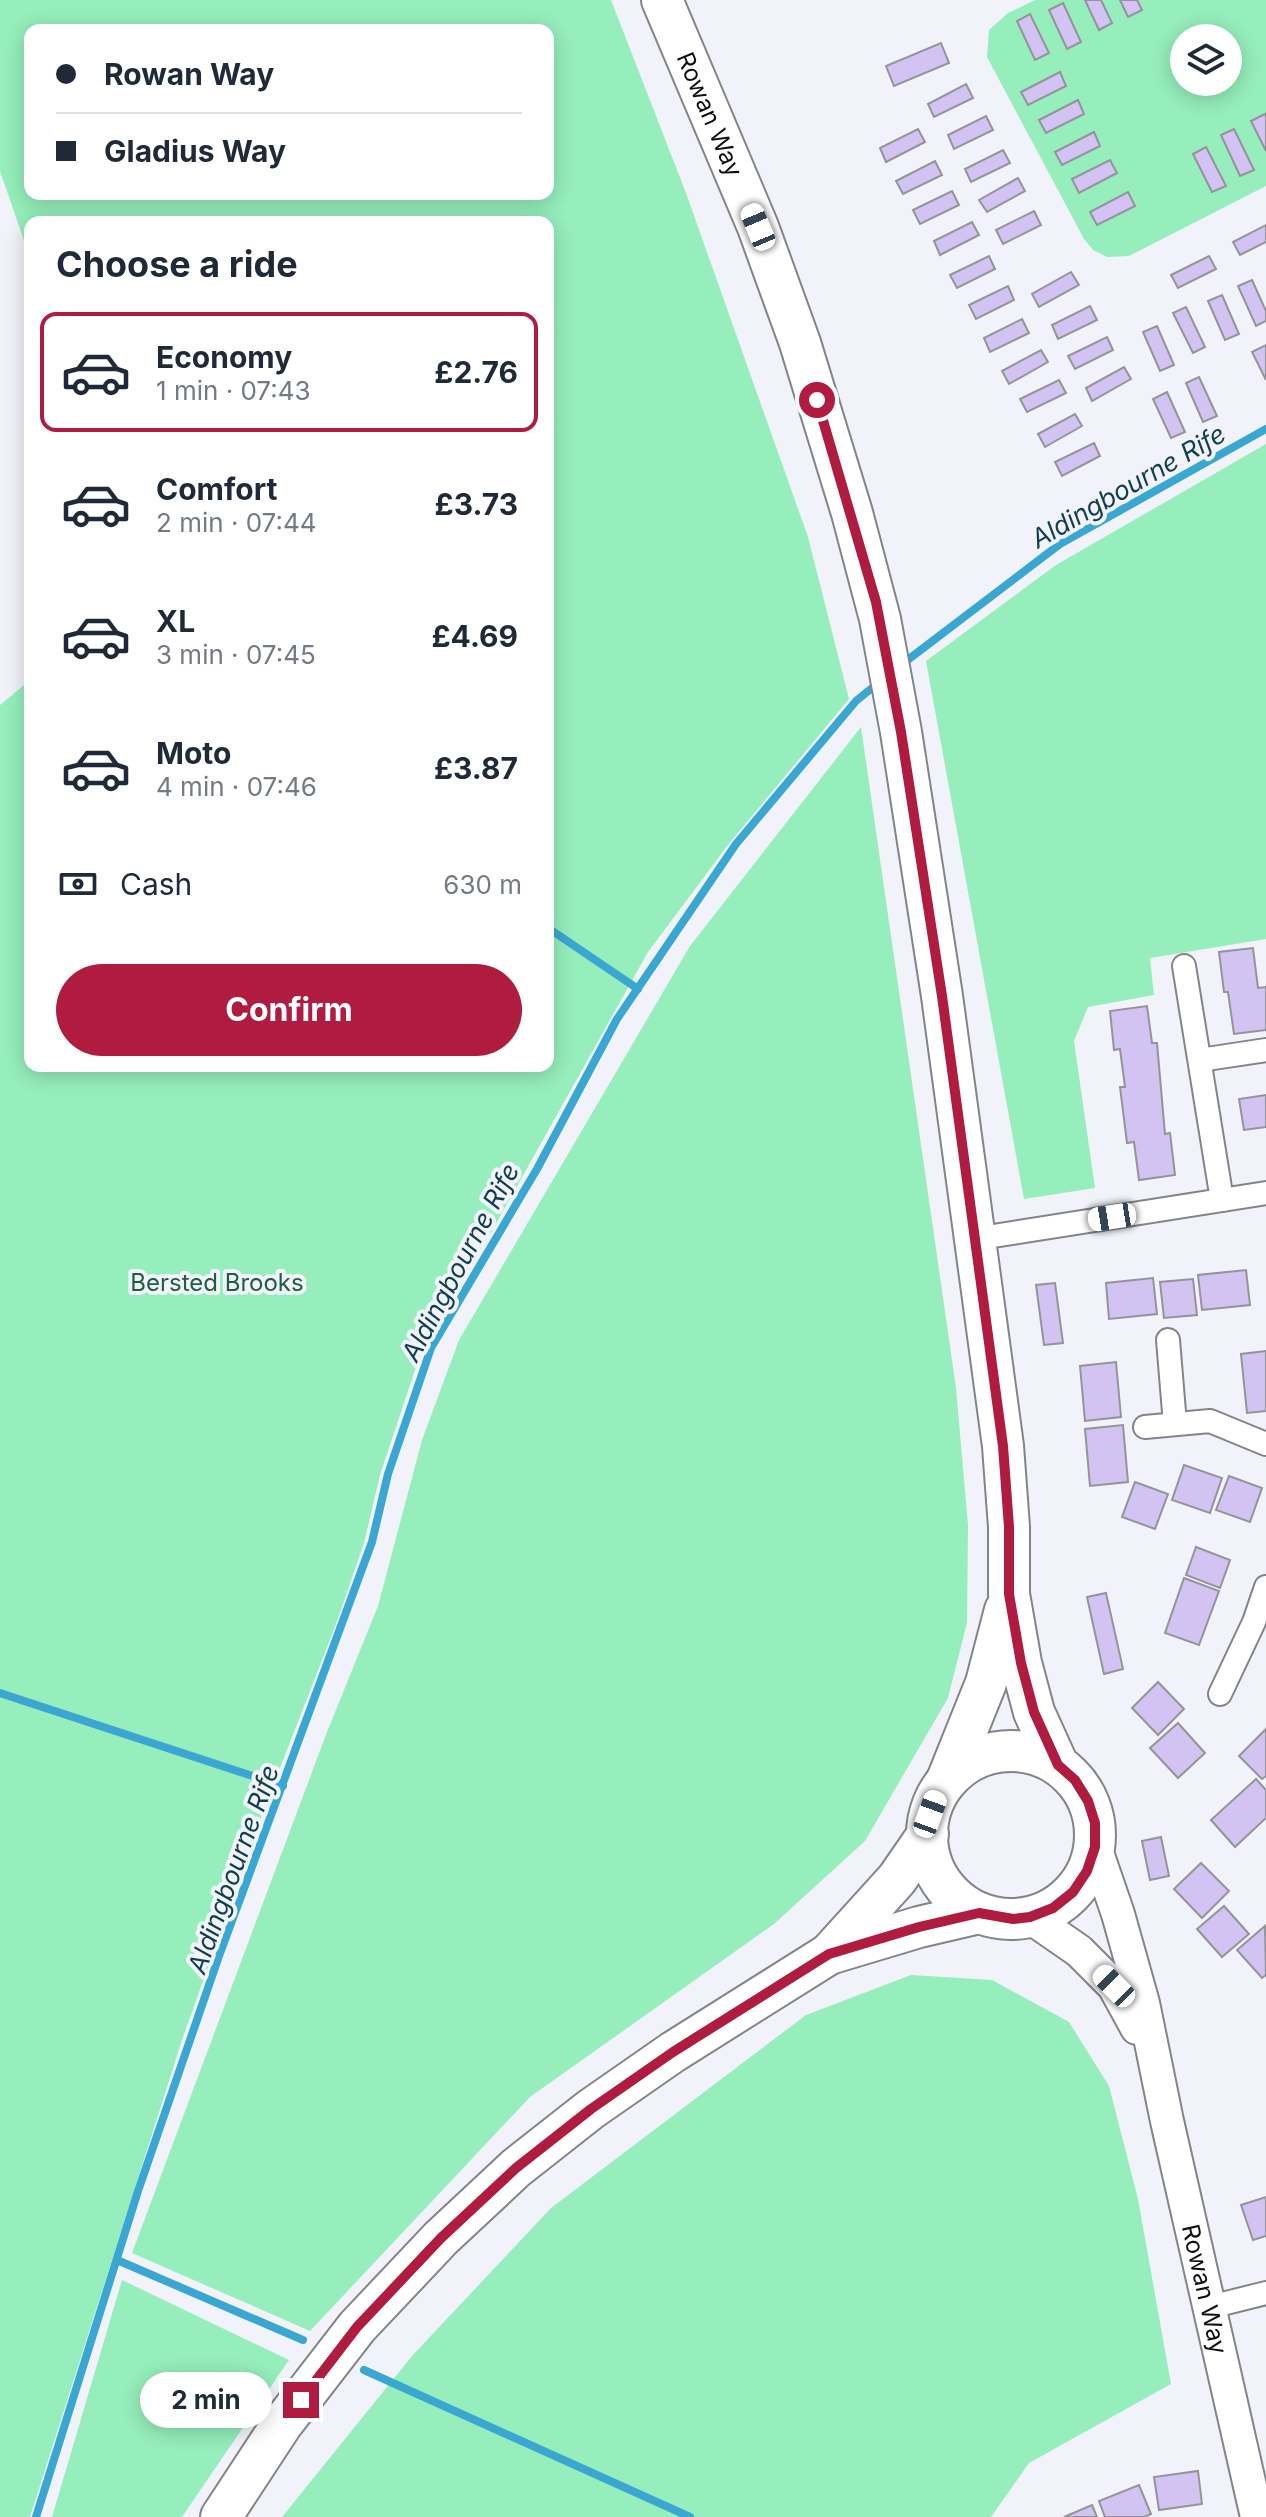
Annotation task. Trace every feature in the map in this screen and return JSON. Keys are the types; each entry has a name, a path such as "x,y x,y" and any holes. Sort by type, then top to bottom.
{"highway":[{"name":"Rowan Way","path":"662,0 758,227 800,343 852,513 880,619 942,996 1003,1446 1009,1527 1009,1594 1021,1663 1034,1712 1058,1765"},
{"name":"Rowan Way","path":"947,1780 986,1683 1009,1594"},
{"path":"1012,1751 1036,1754 1058,1765 1075,1780 1088,1801 1095,1823 1095,1847 1087,1871 1073,1892 1053,1908 1030,1917 1013,1919 979,1913 958,1900 941,1881 931,1858 928,1834 930,1814 947,1780 966,1764 988,1754 1012,1751"},
{"path":"829,1954 897,1879 928,1834"},
{"path":"221,2517 282,2424 357,2327 441,2238 516,2168 591,2109 673,2052 829,1954 979,1913"}],"street":[{"path":"1184,966 1222,1200"},
{"path":"1200,1060 1266,1050"},
{"path":"974,1239 1266,1193"},
{"path":"1168,1340 1175,1424"},
{"path":"1145,1427 1210,1421 1266,1444"},
{"path":"1220,1694 1254,1622 1266,1587"},
{"name":"Rowan Way","path":"1095,1847 1143,2003 1257,2517"},
{"name":"Rowan Way","path":"1030,1917 1079,1951 1114,1986 1154,2059"},
{"path":"1210,2307 1266,2293"}],"green space":[{"name":"Bersted Brooks","path":"0,0 611,0 686,193 808,537 849,699 728,845 648,952 493,1229 423,1346 380,1475 364,1543 335,1627 267,1801 182,2040 30,2517 0,2517 0,705 24,685 24,1072 554,1072 554,216 24,216 24,241 0,171"},
{"path":"1035,0 1266,0 1266,186 1129,256 1107,257 1093,250 1084,239 987,57 989,30 1008,13"},
{"path":"1266,444 1266,939 1150,958 1154,995 1088,1007 1074,1041 1095,1188 1024,1199 926,661 1056,565"},
{"path":"861,727 956,1388 968,1525 967,1623 948,1698 865,1841 774,1924 530,2097 310,2331 132,2253 327,1732 378,1606 422,1440 459,1340 690,946"},
{"path":"911,1975 992,1980 1069,2022 1109,2086 1138,2199 1171,2384 1029,2463 991,2517 282,2517 412,2356 551,2208 806,2015"},
{"path":"122,2280 289,2360 182,2517 52,2517"}],"building":[{"path":"1085,0 1101,0 1112,23 1099,30"},
{"path":"1120,0 1137,0 1142,10 1128,17"},
{"path":"1063,3 1081,42 1067,49 1049,10"},
{"path":"1030,14 1049,53 1035,60 1017,21"},
{"path":"941,43 949,63 894,86 886,66"},
{"path":"1060,72 1066,86 1028,105 1021,92"},
{"path":"966,84 973,98 934,117 928,104"},
{"path":"1078,100 1084,114 1046,133 1039,120"},
{"path":"1265,114 1266,117 1266,151 1251,121"},
{"path":"986,116 993,130 954,149 948,135"},
{"path":"918,129 925,142 886,162 880,148"},
{"path":"1234,129 1254,170 1240,176 1221,135"},
{"path":"1094,132 1100,146 1062,165 1055,152"},
{"path":"1206,147 1226,186 1212,192 1193,154"},
{"path":"1003,150 1010,163 971,182 965,169"},
{"path":"1110,160 1117,173 1079,193 1072,179"},
{"path":"935,161 942,175 903,194 896,181"},
{"path":"1018,178 1025,191 987,212 979,200"},
{"path":"952,191 959,205 920,224 913,210"},
{"path":"1128,192 1135,206 1097,225 1090,212"},
{"path":"1034,211 1041,225 1003,244 996,230"},
{"path":"972,222 979,235 940,255 934,241"},
{"path":"1266,225 1266,242 1240,255 1233,242"},
{"path":"989,256 995,269 957,288 950,275"},
{"path":"1209,256 1216,269 1178,288 1171,275"},
{"path":"1071,272 1079,285 1039,307 1032,294"},
{"path":"1252,280 1266,311 1266,321 1256,326 1238,286"},
{"path":"1008,286 1014,300 976,319 969,305"},
{"path":"1222,295 1239,334 1225,340 1208,301"},
{"path":"1090,306 1097,320 1058,339 1052,325"},
{"path":"1186,307 1205,347 1193,353 1173,313"},
{"path":"1022,319 1029,333 990,352 984,338"},
{"path":"1157,326 1174,365 1160,371 1143,332"},
{"path":"1107,337 1113,350 1075,369 1068,356"},
{"path":"1266,345 1266,380 1252,352"},
{"path":"1041,350 1048,362 1009,384 1002,371"},
{"path":"1124,367 1131,379 1092,401 1086,388"},
{"path":"1199,377 1217,416 1203,422 1186,383"},
{"path":"1059,380 1066,393 1027,412 1020,399"},
{"path":"1167,392 1185,432 1171,438 1153,399"},
{"path":"1075,414 1082,426 1045,447 1038,434"},
{"path":"1094,443 1100,456 1062,476 1055,462"},
{"path":"1253,948 1258,988 1266,987 1266,1030 1234,1034 1219,952"},
{"path":"1147,1006 1152,1043 1157,1043 1165,1134 1170,1133 1175,1175 1139,1180 1134,1142 1127,1143 1120,1087 1125,1087 1120,1049 1114,1050 1110,1011"},
{"path":"1266,1095 1266,1127 1244,1130 1239,1099"},
{"path":"1246,1270 1250,1305 1202,1310 1198,1275"},
{"path":"1153,1278 1157,1314 1109,1319 1106,1283"},
{"path":"1193,1279 1197,1315 1164,1318 1160,1282"},
{"path":"1055,1283 1063,1343 1044,1345 1036,1285"},
{"path":"1266,1351 1266,1411 1247,1413 1241,1354"},
{"path":"1116,1362 1121,1417 1085,1421 1080,1366"},
{"path":"1123,1425 1128,1482 1090,1486 1085,1429"},
{"path":"1184,1465 1222,1478 1210,1513 1172,1500"},
{"path":"1229,1476 1262,1488 1250,1522 1216,1510"},
{"path":"1135,1482 1168,1494 1155,1529 1122,1517"},
{"path":"1196,1547 1230,1560 1220,1588 1186,1575"},
{"path":"1184,1578 1219,1591 1199,1645 1165,1633"},
{"path":"1106,1593 1123,1669 1104,1674 1087,1597"},
{"path":"1158,1682 1184,1709 1158,1735 1132,1708"},
{"path":"1178,1723 1205,1753 1178,1778 1150,1748"},
{"path":"1266,1729 1266,1776 1262,1779 1239,1756"},
{"path":"1256,1779 1266,1790 1266,1818 1235,1847 1211,1820"},
{"path":"1161,1837 1169,1876 1150,1880 1142,1841"},
{"path":"1201,1863 1229,1891 1202,1918 1174,1889"},
{"path":"1224,1906 1249,1934 1222,1957 1197,1929"},
{"path":"1265,1926 1266,1975 1262,1978 1237,1950"},
{"path":"1266,2197 1266,2236 1253,2240 1241,2205"},
{"path":"1198,2471 1202,2504 1159,2510 1154,2477"},
{"path":"1139,2485 1151,2514 1144,2517 1105,2517 1099,2501"},
{"path":"1092,2505 1097,2517 1064,2517"}],"waterway":[{"name":"Aldingbourne Rife","path":"901,665 1060,544 1266,429"},
{"name":"Aldingbourne Rife","path":"36,2517 138,2191 219,1956 372,1542 388,1474 431,1348 537,1169 617,1019 736,844 856,701 878,683"},
{"path":"554,932 638,989"},
{"path":"0,1693 283,1786"},
{"path":"117,2260 303,2340"},
{"path":"364,2370 690,2517"}],"route":[{"path":"301,2400 357,2327 441,2238 516,2168 591,2109 673,2052 829,1954 979,1913 1013,1919 1030,1917 1053,1908 1073,1892 1087,1871 1095,1847 1095,1823 1088,1801 1075,1780 1058,1765 1034,1712 1021,1663 1009,1594 1009,1527 1003,1446 942,996 901,732 876,602 817,400"}]}
